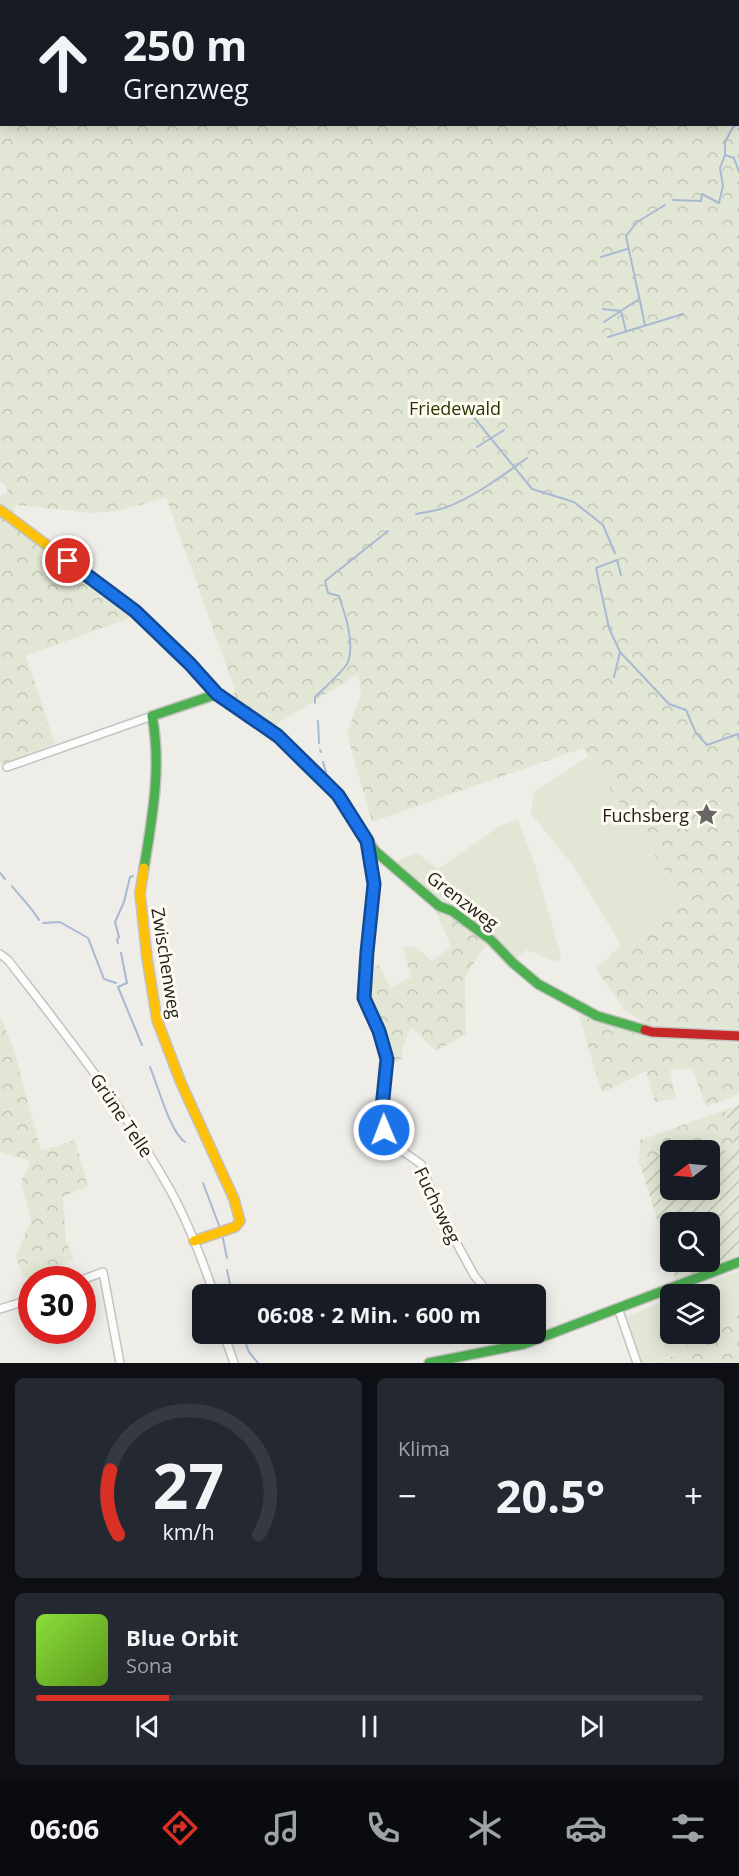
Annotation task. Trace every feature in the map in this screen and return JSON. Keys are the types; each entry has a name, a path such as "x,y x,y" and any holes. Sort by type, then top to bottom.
{"street":[{"name":"Grenzweg","path":"0,510 135,611 190,664 217,694 278,736 328,783 375,851 439,906 452,911 492,940 513,963 538,984 597,1016 652,1032 739,1036"},
{"path":"7,767 217,694"},
{"name":"Zwischenweg","path":"152,716 156,735 157,760 150,831 140,893 157,1020 181,1083 234,1199 240,1221 235,1227 194,1241"},
{"name":"Fuchsweg","path":"367,841 374,884 364,998 379,1031 387,1059 382,1108 384,1130 388,1141 421,1164 439,1211 481,1284"},
{"name":"Grüne Telle","path":"0,954 16,970 110,1095 166,1182 194,1241 210,1284"},
{"path":"546,1336 739,1262"},
{"path":"96,1275 103,1272 120,1363"},
{"path":"0,1309 18,1303"},
{"path":"618,1308 637,1363"},
{"path":"227,1344 234,1363"},
{"path":"429,1363 524,1344"}],"green space":[{"name":"Friedewald","path":"0,126 739,126 739,1029 648,1026 624,1009 596,969 621,945 687,904 583,748 372,822 347,734 361,693 358,674 272,727 234,702 234,687 166,498 118,511 94,513 16,505 12,522 135,616 26,656 55,744 0,764 0,497 8,492 0,481"},
{"path":"589,756 687,904 621,945 572,864 531,814 534,792"},
{"path":"518,819 535,865 561,956 559,963 527,950 516,958 395,862 417,853 438,869 500,826"},
{"path":"439,906 491,940 465,977 466,1034 436,1051 411,1027 402,1049 403,1058 391,1065 370,998 370,970 379,965 391,988 411,977 403,946 417,948 432,961 451,946 437,914"},
{"path":"0,1016 14,1050 41,1151 75,1140 88,1187 63,1196 66,1241 74,1258 60,1266 19,1266 16,1256 31,1220 21,1183 30,1161 0,1152"},
{"path":"579,1016 675,1039 739,1043 739,1094 706,1107 692,1068 670,1070 676,1098 655,1102 646,1071 602,1093"},
{"path":"739,1105 739,1255 720,1263 720,1212 660,1212 660,1229 639,1161 660,1155 660,1200 720,1200 720,1152 735,1147 725,1110"},
{"path":"725,1110 735,1147 720,1152 720,1140 660,1140 660,1155 639,1161 640,1140"},
{"path":"739,1271 739,1309 720,1318 720,1284 706,1284"},
{"path":"673,1272 698,1272 676,1281"},
{"path":"660,1302 660,1344 688,1344 667,1358 641,1363 625,1318"},
{"path":"739,1309 739,1363 652,1363 671,1357 687,1344 720,1344 720,1318"}],"waterway":[{"path":"673,200 701,201 702,194 719,203 723,186 720,168 725,155 725,142 735,126"},
{"path":"725,155 734,158 739,172"},
{"path":"645,325 626,236 637,222 665,205"},
{"path":"601,257 627,249"},
{"path":"604,322 639,299"},
{"path":"603,309 621,311 626,331"},
{"path":"608,337 683,314"},
{"path":"472,415 532,489 574,502 603,525 615,553"},
{"path":"477,447 504,430"},
{"path":"416,514 441,509 465,499 527,458"},
{"path":"315,703 315,697 343,670 350,654 348,629 339,596 328,593 325,581 388,531"},
{"path":"621,575 617,560 596,568 609,628 620,652 669,704 686,710 696,733 707,745 738,734 739,739"},
{"path":"614,677 620,652"},
{"path":"318,721 319,743"},
{"path":"323,762 326,772"},
{"path":"0,873 5,879"},
{"path":"118,943 119,937 115,922 124,902 130,877 133,876"},
{"path":"12,886 39,920"},
{"path":"43,923 60,922 88,938 104,979 116,983"},
{"path":"121,953 127,983 118,987 142,1045"},
{"path":"150,1067 169,1119 185,1142"},
{"path":"203,1183 220,1228"},
{"path":"222,1234 227,1258"},
{"path":"227,1270 230,1284"},
{"path":"246,1344 258,1363"}],"traffic: fast":[{"path":"144,868 153,812 156,773 152,716 217,694"},
{"path":"362,832 375,851 439,906 452,911 491,940 538,984 597,1016 645,1030"},
{"path":"429,1363 524,1344 739,1262"}],"traffic: slow":[{"path":"0,510 135,611 190,664 217,694 278,736 338,795 362,832"},
{"path":"144,868 140,893 157,1020 181,1083 234,1199 240,1221 235,1227 194,1241"}],"traffic: jam":[{"path":"645,1030 739,1036"}],"place":[{"name":"Fuchsberg","path":"707,815"}],"route":[{"path":"68,561 135,611 190,664 217,694 278,736 328,783 367,841 374,884 364,998 379,1031 387,1059 382,1108 384,1130"}]}
